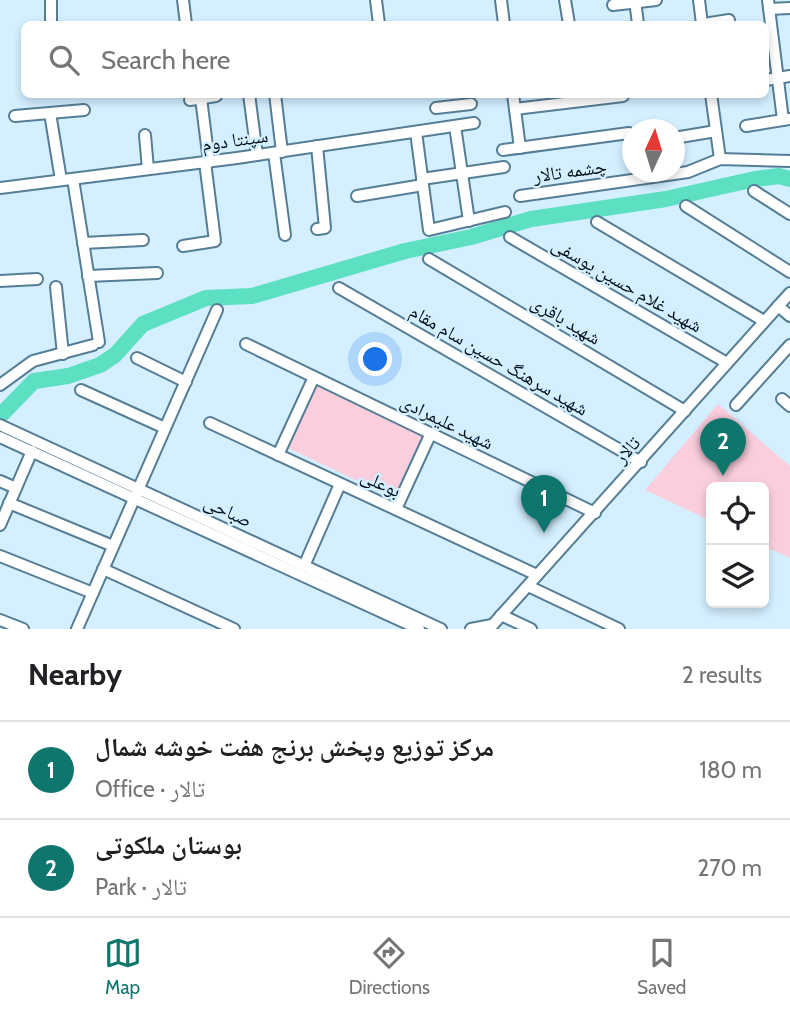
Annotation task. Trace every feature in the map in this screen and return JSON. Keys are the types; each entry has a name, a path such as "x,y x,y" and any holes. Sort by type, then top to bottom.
{"street":[{"path":"51,0 51,21"},
{"path":"183,0 186,21"},
{"path":"376,0 379,21"},
{"path":"501,0 504,21"},
{"path":"565,0 568,21"},
{"path":"614,5 656,0"},
{"path":"699,0 702,21"},
{"path":"635,1 638,21"},
{"path":"746,125 786,119 769,10 790,8"},
{"path":"722,21 729,20"},
{"path":"769,78 790,76"},
{"path":"183,246 215,241 207,162 195,99 202,98"},
{"path":"250,98 257,155"},
{"path":"275,98 285,235"},
{"path":"514,98 520,148"},
{"path":"515,109 606,98"},
{"path":"712,98 720,159"},
{"path":"436,108 471,104"},
{"path":"456,106 469,221"},
{"path":"15,116 84,110"},
{"path":"0,385 33,361 96,344 83,243 50,113"},
{"name":"سپنتا دوم","path":"0,188 207,162 474,123"},
{"path":"685,136 716,131"},
{"path":"416,132 429,230 505,212"},
{"path":"503,150 622,134"},
{"path":"145,135 148,169"},
{"path":"317,146 325,228 317,229"},
{"name":"چشمه تالار","path":"520,195 688,172 720,159 790,161"},
{"path":"357,196 504,167"},
{"path":"754,191 790,215"},
{"path":"686,206 790,272"},
{"path":"597,222 764,321"},
{"name":"شهید غلام حسین یوسفی","path":"510,237 727,363"},
{"path":"83,243 143,240"},
{"name":"شهید باقری","path":"429,258 685,411"},
{"path":"88,276 157,273"},
{"path":"0,281 37,279"},
{"path":"56,287 63,354"},
{"name":"شهید سرهنگ حسین سام مقام","path":"339,288 641,462"},
{"name":"تالار","path":"491,627 790,292"},
{"path":"778,306 790,316"},
{"path":"77,629 217,310"},
{"name":"شهید علیمرادی","path":"246,344 595,513"},
{"path":"736,405 790,345"},
{"path":"137,358 186,382"},
{"path":"278,455 314,377"},
{"path":"81,390 165,428"},
{"name":"بوعلی","path":"210,423 537,575"},
{"name":"صباحی","path":"0,425 419,629"},
{"path":"396,509 431,433"},
{"name":"صباحی","path":"0,437 304,566 441,629"},
{"path":"0,525 32,451"},
{"path":"0,481 16,488"},
{"path":"304,566 340,484"},
{"path":"9,503 113,546"},
{"path":"0,556 93,593"},
{"path":"103,569 234,629"},
{"path":"528,586 619,629"},
{"path":"501,615 531,629"},
{"path":"0,620 23,629"},
{"path":"471,629 491,627"}],"shaded area":[{"path":"316,385 425,437 394,498 288,448"},
{"path":"718,404 790,466 790,558 769,548 769,482 706,482 706,519 645,490"}],"waterway":[{"path":"2,414 34,381 68,376 100,365 115,355 143,324 206,298 252,296 405,251 471,237 531,219 666,199 755,179 779,176 790,179"}],"place":[{"name":"بوستان ملکوتی","path":"723,476"},
{"name":"مرکز توزیع وپخش برنج هفت خوشه شمال","path":"544,533"}]}
